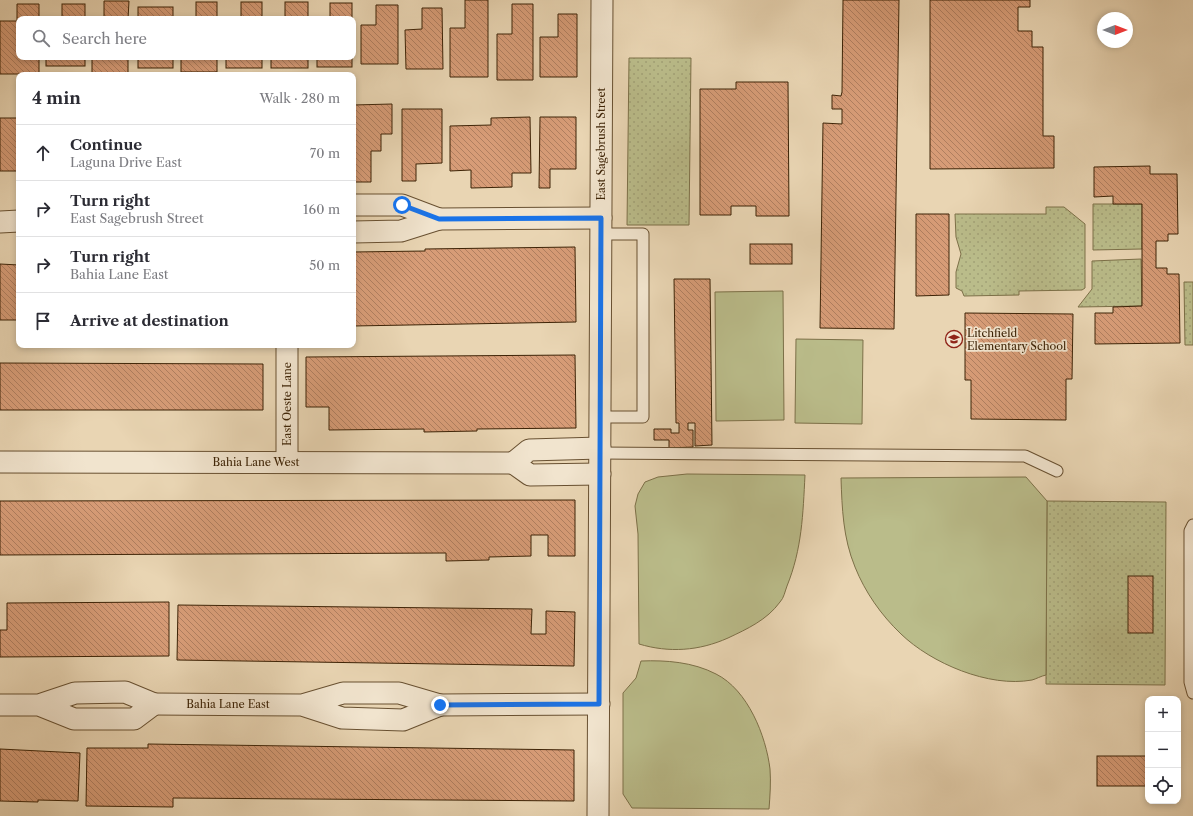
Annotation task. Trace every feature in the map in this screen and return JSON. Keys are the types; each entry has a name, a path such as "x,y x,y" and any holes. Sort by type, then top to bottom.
{"street":[{"name":"East Sagebrush Street","path":"598,816 602,0"},
{"path":"356,205 402,205 439,219 601,226"},
{"path":"356,232 401,231 439,219"},
{"path":"0,222 16,221"},
{"name":"East Oeste Lane","path":"287,348 287,462"},
{"path":"600,450 529,450 513,463 530,475 600,474"},
{"name":"Bahia Lane West","path":"0,462 513,463"},
{"name":"Bahia Lane East","path":"0,705 39,705 74,719 134,719 154,704 302,705 342,718 403,720 440,705 599,704"}],"lane":[{"path":"600,417 642,417 643,234 601,226"},
{"path":"600,450 1025,456 1057,471"},
{"path":"1193,525 1190,531 1190,682 1193,693"}],"green space":[{"path":"629,58 691,58 689,225 627,225"},
{"path":"1093,204 1142,204 1142,249 1093,250"},
{"path":"1046,207 1064,207 1085,224 1085,288 1082,290 1019,291 1019,295 964,296 962,291 956,288 956,272 961,254 956,237 955,214 1046,214"},
{"path":"1141,259 1142,306 1078,307 1092,289 1092,261"},
{"path":"1184,282 1193,282 1193,345 1185,345"},
{"path":"783,291 784,420 716,421 715,292"},
{"path":"796,339 863,340 862,424 795,423"},
{"path":"687,474 805,475 799,545 792,572 782,599 763,619 728,638 706,646 684,649 661,649 639,644 638,534 635,506 638,494 645,482 658,477"},
{"path":"1026,477 1047,501 1046,675 1032,680 1015,682 980,677 962,671 928,655 913,645 901,634 880,611 864,585 851,556 844,523 841,478"},
{"path":"1047,501 1166,502 1165,685 1046,684"},
{"path":"641,661 689,664 716,674 727,681 737,691 754,715 768,756 770,769 769,809 632,808 623,794 623,693 636,678"}],"building":[{"path":"465,0 488,0 488,77 450,77 450,28 465,28"},
{"path":"843,0 899,0 894,329 820,328 823,123 842,124 842,109 832,109 832,95 841,96 842,92"},
{"path":"930,0 1030,0 1030,7 1018,7 1018,31 1032,31 1032,47 1043,47 1043,136 1054,136 1054,168 930,169"},
{"path":"104,1 129,1 128,16 104,16"},
{"path":"196,2 217,2 217,16 196,16"},
{"path":"241,2 262,2 262,16 241,16"},
{"path":"285,2 308,2 308,16 285,16"},
{"path":"330,3 352,3 352,16 330,16"},
{"path":"17,4 39,4 39,16 17,16"},
{"path":"62,4 85,4 85,16 62,16"},
{"path":"512,4 533,4 533,80 497,80 497,34 512,34"},
{"path":"376,5 398,5 398,64 361,64 361,25 376,25"},
{"path":"138,7 173,7 173,16 138,16"},
{"path":"422,8 442,8 443,69 406,69 405,30 422,29"},
{"path":"558,14 577,14 577,77 540,77 540,37 558,37"},
{"path":"0,21 16,21 16,60 39,60 39,72 0,74"},
{"path":"46,60 85,60 85,66 46,66"},
{"path":"92,60 128,60 128,72 92,72"},
{"path":"138,60 173,60 173,68 138,68"},
{"path":"181,60 217,60 217,72 181,72"},
{"path":"226,60 262,60 262,68 226,68"},
{"path":"271,60 308,60 308,68 271,68"},
{"path":"317,60 352,60 352,67 317,67"},
{"path":"736,82 788,82 789,216 756,216 756,206 731,206 731,215 700,215 700,89 736,89"},
{"path":"392,104 392,134 381,134 381,151 371,151 371,182 356,182 356,105"},
{"path":"402,109 442,109 442,163 416,164 416,181 402,181"},
{"path":"530,117 531,173 512,173 512,187 471,188 471,170 450,171 450,126 491,125 491,118"},
{"path":"540,117 576,117 576,169 550,169 550,188 539,188"},
{"path":"0,118 16,118 16,171 0,171"},
{"path":"1150,166 1150,174 1177,174 1178,234 1168,234 1168,241 1156,241 1156,268 1167,268 1167,274 1179,274 1180,343 1095,344 1095,313 1113,313 1113,307 1142,306 1142,204 1113,204 1113,196 1094,197 1094,167"},
{"path":"916,214 949,214 949,295 916,296"},
{"path":"750,244 792,244 792,264 750,264"},
{"path":"575,247 576,322 356,326 356,252 425,251 425,249"},
{"path":"0,264 16,265 16,320 0,320"},
{"path":"674,279 710,279 712,445 695,446 695,423 688,423 688,430 693,430 693,447 669,448 669,440 654,440 654,429 671,429 671,433 679,433 679,423 676,423"},
{"path":"965,313 1073,314 1072,379 1066,379 1066,420 971,419 971,380 965,380"},
{"path":"575,355 576,428 477,429 477,431 424,432 424,429 329,430 329,407 306,407 306,357"},
{"path":"0,363 263,364 263,410 0,410"},
{"path":"575,500 575,556 548,556 548,535 531,535 531,556 489,557 489,560 446,561 446,553 0,555 0,501"},
{"path":"1128,576 1153,576 1153,633 1128,633"},
{"path":"169,602 169,656 0,657 0,630 7,630 7,603"},
{"path":"178,605 532,609 531,634 546,634 546,611 575,612 574,666 177,660"},
{"path":"148,744 574,750 574,801 173,798 173,807 86,806 87,748 148,748"},
{"path":"0,749 80,753 78,801 0,801"},
{"path":"1097,756 1145,756 1145,786 1097,786"}],"place":[{"name":"Litchfield Elementary School","path":"954,339"}],"route":[{"path":"402,205 439,219 601,218 599,704 440,705"}]}
